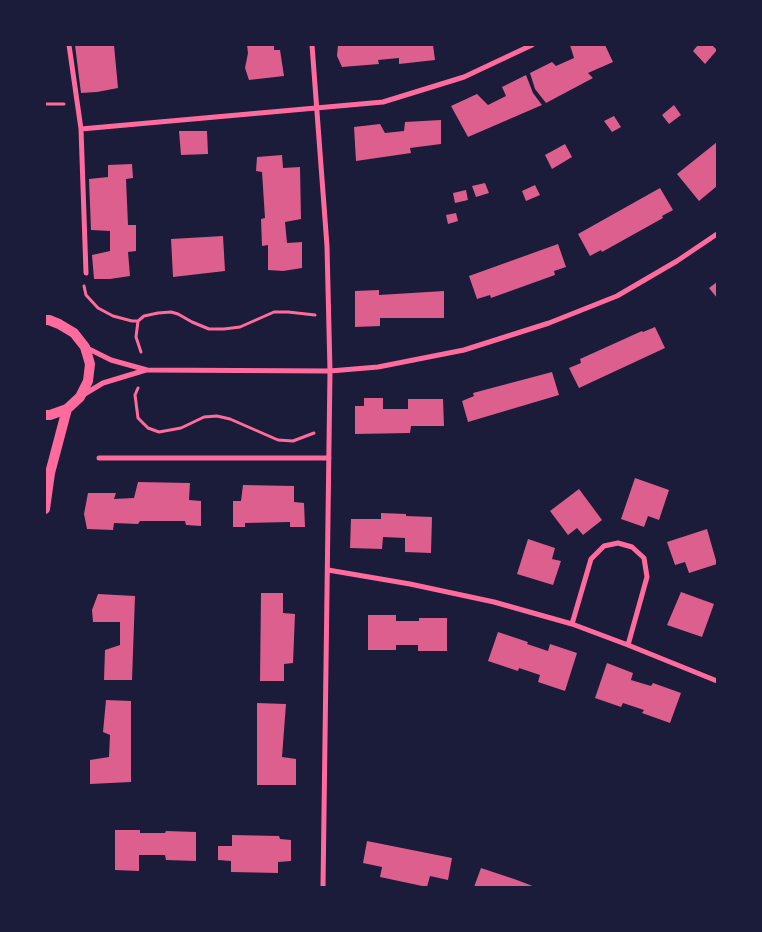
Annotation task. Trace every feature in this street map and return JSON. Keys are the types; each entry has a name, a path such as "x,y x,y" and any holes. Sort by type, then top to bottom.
{"main road":[{"path":"45,415 67,409 80,397 88,381 90,364 85,347 74,333 46,317"},
{"path":"45,509 50,473 67,409"}],"street":[{"path":"69,45 81,129 86,273"},
{"path":"312,45 327,246 330,371 323,887"},
{"path":"81,129 383,102 464,77 532,45"},
{"path":"85,347 111,360 147,370 330,371 378,367 464,350 549,323 617,296 677,261 717,234"},
{"path":"80,397 103,382 147,370"},
{"path":"99,458 329,458"},
{"path":"572,624 591,560 604,546 618,543 632,547 644,558 647,577 628,645"},
{"path":"328,570 410,584 494,602 572,624 717,681"}],"path":[{"path":"86,273 84,284 86,295 98,308 113,316 138,321"},
{"path":"328,317 274,312 240,327 209,329 171,312 144,316 138,321 136,337 147,370 135,395 138,418 148,428 159,432 180,428 204,417 217,416 230,419 278,440 286,441 293,441 329,428"}],"building":[{"path":"75,45 114,45 118,88 81,93"},
{"path":"247,45 274,45 274,50 280,50 284,76 249,80 245,68 248,53"},
{"path":"338,45 433,45 435,60 399,64 399,58 378,60 379,64 342,67 337,56"},
{"path":"570,45 605,45 613,62 588,73 593,78 546,103 535,89 530,73 552,62 556,66 574,58"},
{"path":"698,45 712,45 717,50 705,64 693,51"},
{"path":"526,75 533,93 542,105 468,137 451,106 477,94 488,105 506,96 502,87"},
{"path":"674,105 681,115 669,124 662,115"},
{"path":"614,116 621,127 612,132 604,121"},
{"path":"441,120 441,144 410,148 411,153 356,161 354,127 380,124 385,133 404,131 405,122"},
{"path":"179,131 207,131 208,154 181,155"},
{"path":"717,142 717,186 699,201 677,174"},
{"path":"565,144 572,157 552,169 545,155"},
{"path":"282,155 283,168 300,167 301,219 285,222 287,243 302,242 302,268 283,271 268,270 268,245 262,246 261,219 265,218 262,172 256,171 257,157"},
{"path":"132,164 133,178 126,179 128,225 136,225 136,251 128,252 130,276 94,279 92,255 110,251 110,231 91,230 89,179 108,177 108,165"},
{"path":"485,183 489,193 476,197 472,186"},
{"path":"535,185 540,195 526,201 522,191"},
{"path":"660,188 673,210 662,216 663,218 602,252 601,250 590,256 578,234"},
{"path":"466,190 468,200 455,203 453,193"},
{"path":"456,213 458,221 448,224 446,215"},
{"path":"223,236 225,271 173,277 171,239"},
{"path":"558,244 566,267 554,271 555,275 491,298 490,295 477,299 469,276"},
{"path":"717,282 717,298 709,288"},
{"path":"379,290 379,295 444,291 444,318 380,318 380,326 355,327 355,291"},
{"path":"655,327 665,348 579,388 569,368 581,363 580,359"},
{"path":"552,372 559,395 468,422 462,401 474,396 473,393"},
{"path":"364,398 383,398 383,409 408,409 408,399 443,399 444,426 411,426 410,433 355,434 355,406 364,406"},
{"path":"635,478 669,490 659,520 648,516 644,527 621,519"},
{"path":"138,482 190,483 189,500 201,501 201,526 186,525 185,521 140,521 138,524 114,523 113,530 87,529 84,514 88,493 116,493 114,499 134,498"},
{"path":"243,485 294,486 294,502 304,503 305,527 290,527 290,522 245,523 245,527 233,527 233,501 241,501"},
{"path":"579,489 602,520 583,535 577,528 568,535 550,511"},
{"path":"381,513 432,517 431,553 405,552 405,538 383,537 382,549 350,548 351,519 381,519"},
{"path":"707,529 717,564 689,573 685,562 675,565 667,542"},
{"path":"528,539 555,548 552,559 561,561 553,585 517,574"},
{"path":"681,592 714,604 702,637 667,625"},
{"path":"261,593 283,593 283,613 295,614 293,663 284,664 284,681 260,681"},
{"path":"98,594 135,596 132,680 104,680 105,650 120,645 120,622 93,622 92,610"},
{"path":"368,615 396,615 396,621 419,621 419,618 447,618 447,651 418,651 418,645 396,645 396,650 368,650"},
{"path":"498,632 548,651 550,644 577,653 565,691 538,682 540,675 519,668 518,671 488,661"},
{"path":"607,663 633,673 631,680 651,686 653,683 681,693 670,723 642,713 644,710 623,703 621,707 595,698"},
{"path":"106,700 131,701 131,782 90,784 90,760 109,757 110,735 103,732"},
{"path":"257,703 286,704 282,757 296,759 296,785 257,785"},
{"path":"115,830 140,830 140,833 165,833 166,831 196,832 196,861 166,860 165,855 139,855 139,871 115,870"},
{"path":"232,835 279,836 280,839 291,840 291,861 278,862 278,873 231,872 231,861 218,860 218,846 232,846"},
{"path":"367,841 452,858 448,880 430,876 427,887 380,877 382,867 363,863"},
{"path":"481,868 517,880 535,887 474,887"}]}
